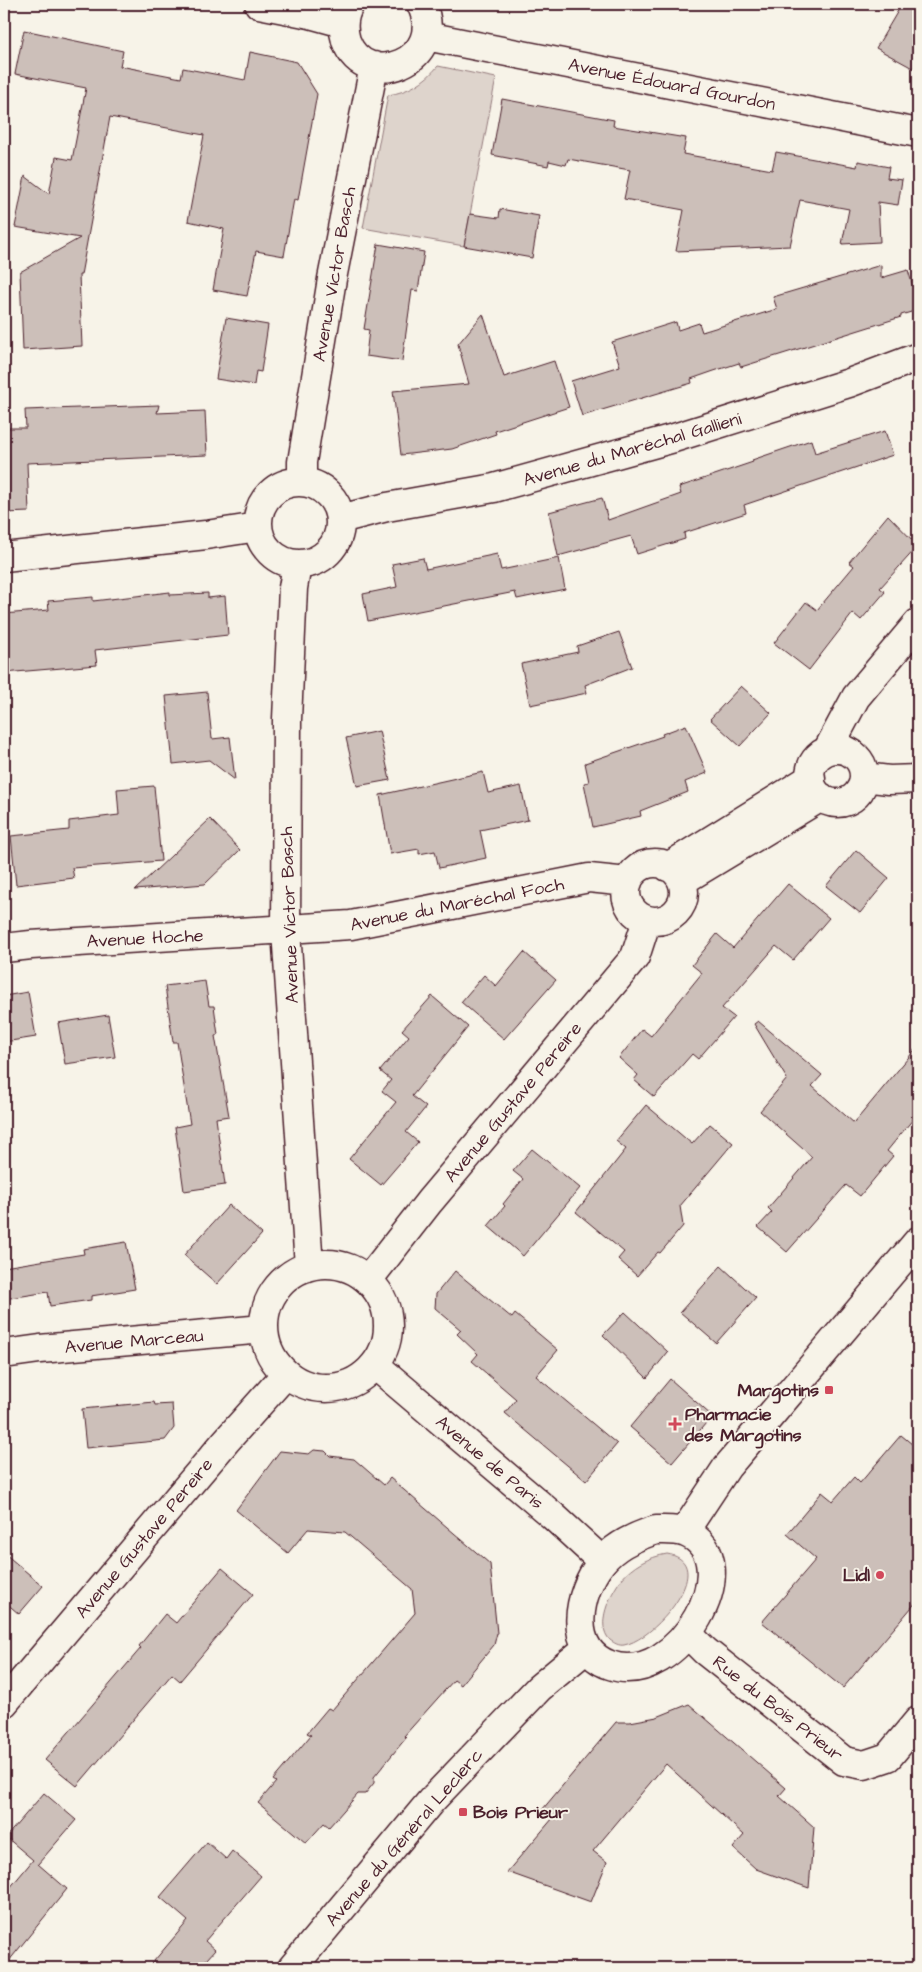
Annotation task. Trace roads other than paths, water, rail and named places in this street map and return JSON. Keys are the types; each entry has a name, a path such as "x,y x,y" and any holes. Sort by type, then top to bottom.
{"street":[{"path":"259,4 310,14 346,13 344,34 348,45 364,62 387,68 400,65 412,58 420,48 426,36 427,25 425,14 420,4"},
{"name":"Avenue Édouard Gourdon","path":"426,36 918,133"},
{"name":"Avenue Victor Basch","path":"302,482 302,462 332,279 374,66"},
{"name":"Avenue du Maréchal Gallieni","path":"340,519 387,507 494,488 674,438 850,383 918,357"},
{"path":"302,482 316,486 328,494 336,506 340,519 339,534 333,546 323,556 310,563 297,565 282,560 270,553 262,541 258,527 259,513 265,500 275,490 288,483 302,482"},
{"path":"4,557 206,536 258,527"},
{"name":"Avenue Victor Basch","path":"297,565 293,588 287,719 286,930 309,1266"},
{"path":"827,751 856,697 918,623"},
{"path":"836,749 845,750 859,760 864,776 859,792 852,798 836,802 816,787 815,762 820,755 836,749"},
{"path":"864,776 889,780 918,779"},
{"path":"675,874 816,787"},
{"path":"649,864 675,874 684,890 683,900 673,915 656,921 647,920 639,916 632,909 627,900 626,891 628,882 640,867 649,864"},
{"name":"Avenue du Maréchal Foch","path":"286,930 351,926 590,878 628,882"},
{"name":"Avenue Gustave Pereire","path":"368,1280 428,1202 635,957 647,920"},
{"name":"Avenue Hoche","path":"4,948 286,930"},
{"path":"684,1532 727,1468 918,1241"},
{"path":"324,1264 340,1265 355,1271 368,1280 379,1292 386,1306 389,1321 388,1337 384,1352 375,1366 364,1377 349,1385 333,1389 308,1386 286,1374 274,1361 266,1346 264,1329 266,1308 276,1290 290,1275 309,1266 324,1264"},
{"name":"Avenue Marceau","path":"4,1354 40,1349 264,1329"},
{"name":"Avenue de Paris","path":"375,1366 553,1516 602,1561"},
{"name":"Avenue Gustave Pereire","path":"4,1703 226,1441 286,1374"},
{"path":"656,1530 684,1532 695,1538 705,1550 710,1565 705,1603 698,1619 688,1634 675,1647 645,1665 628,1668 611,1666 586,1649 581,1634 580,1620 584,1598 591,1576 602,1561 615,1550 640,1535 656,1530"},
{"name":"Rue du Bois Prieur","path":"688,1634 705,1651 844,1761 864,1764 888,1757 918,1721"},
{"name":"Avenue du Général Leclerc","path":"292,1968 431,1801 538,1688 586,1649"}],"place":[{"name":"Margotins","path":"829,1390"},
{"name":"Pharmacie des Margotins","path":"675,1424"},
{"name":"Lidl","path":"880,1575"},
{"name":"Bois Prieur","path":"463,1812"}]}
